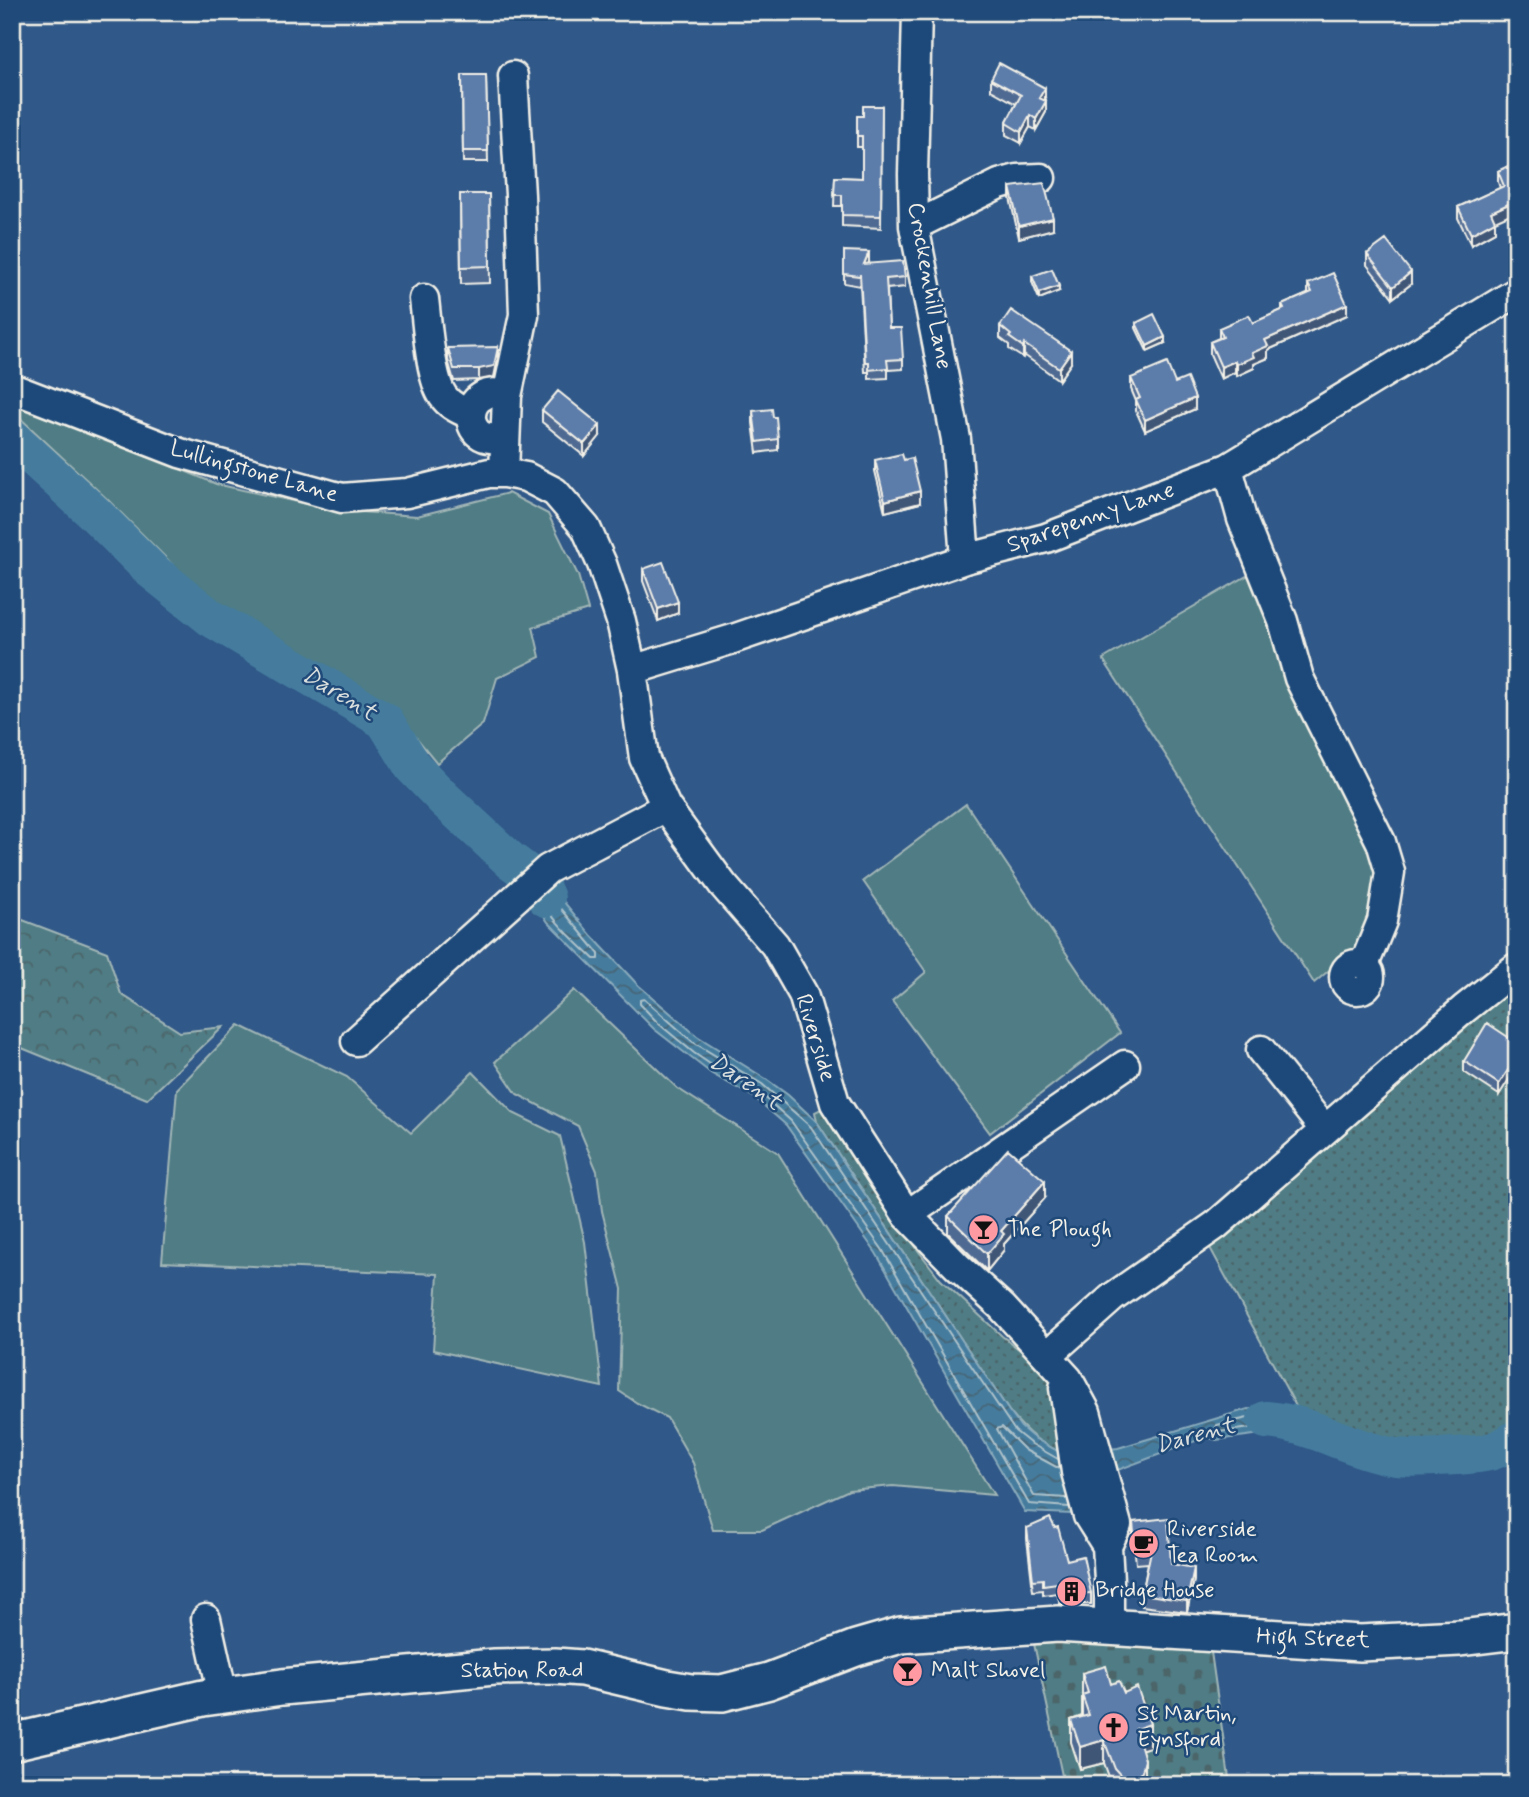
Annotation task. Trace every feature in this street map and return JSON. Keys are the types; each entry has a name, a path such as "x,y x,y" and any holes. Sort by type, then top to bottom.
{"main road":[{"name":"Station Road","path":"12,1742 223,1695 494,1667 582,1668 679,1690 722,1693 769,1681 856,1648 901,1635 1058,1624 1109,1626"},
{"name":"High Street","path":"1109,1626 1360,1643 1460,1638 1517,1631"}],"street":[{"name":"Crockenhill Lane","path":"917,12 914,226 956,439 965,559"},
{"path":"504,473 508,396 524,315 513,76"},
{"path":"914,226 999,184 1017,179 1041,178"},
{"name":"Sparepenny Lane","path":"632,670 730,640 965,559 1046,538 1228,468 1517,292"},
{"path":"424,299 436,379 442,395 451,405 470,414"},
{"name":"Lullingstone Lane","path":"12,388 180,453 342,498 407,493 489,473 526,477 555,492 586,528 606,575 621,621 632,670"},
{"path":"504,436 486,438 472,425 470,414 481,396 500,393 508,396"},
{"path":"1228,468 1242,519 1283,621 1298,678 1381,842 1391,872 1382,921 1364,965"},
{"name":"Riverside","path":"632,670 644,758 666,807 723,885 775,945 803,994 835,1103 907,1215 1002,1307 1055,1363 1086,1412 1096,1444 1112,1535 1109,1626"},
{"path":"356,1041 548,869 666,807"},
{"path":"1055,1363 1113,1297 1216,1225 1464,1009 1517,967"},
{"path":"1261,1049 1325,1130"},
{"path":"907,1215 1125,1065"},
{"name":"Riverside","path":"1055,1363 1088,1516 1112,1535"},
{"path":"206,1619 223,1695"}],"green space":[{"path":"12,399 216,484 333,510 417,516 508,493 548,514 578,575 588,610 533,627 540,657 497,678 483,724 437,763 389,704 218,610 107,499 21,419 12,416"},
{"path":"1252,573 1378,850 1371,935 1314,983 1103,659"},
{"path":"966,804 1120,1033 990,1133 892,1001 926,972 863,881"},
{"path":"12,916 107,952 121,994 180,1032 223,1027 147,1099 12,1044"},
{"path":"1509,988 1517,1001 1517,1423 1497,1441 1438,1447 1394,1445 1348,1438 1298,1410 1208,1244"},
{"path":"574,990 677,1088 778,1153 994,1495 893,1486 849,1490 762,1530 713,1530 693,1463 667,1418 619,1391 622,1289 602,1211 597,1171 578,1126 517,1094 495,1062"},
{"path":"239,1025 347,1077 411,1133 473,1072 513,1113 560,1136 585,1242 602,1387 433,1350 438,1274 162,1262 177,1089"},
{"path":"827,1106 917,1249 941,1280 1002,1336 1048,1372 1069,1453 1044,1445 1009,1411 817,1122 815,1112"},
{"path":"1033,1639 1210,1645 1230,1785 1064,1785"}],"water":[{"path":"518,854 548,877 554,890 591,935 638,985 697,1036 766,1079 817,1122 1009,1411 1034,1438 1063,1454 1118,1448 1248,1409 1283,1410 1323,1418 1313,1444 1277,1432 1216,1440 1206,1437 1104,1475 1073,1514 1025,1512 876,1253 786,1125 755,1098 712,1074 654,1029 548,922 537,905 534,892 503,866"}],"building":[{"path":"999,63 1045,88 1039,98 1046,101 1036,119 1030,115 1021,132 1006,123 1021,95 991,79"},
{"path":"462,75 486,75 488,151 463,151"},
{"path":"863,106 882,106 881,216 842,215 842,195 834,195 835,177 862,178 862,136 857,136 857,116 863,116"},
{"path":"1517,162 1517,200 1491,212 1495,221 1471,234 1458,207 1504,186 1498,171"},
{"path":"1044,183 1053,218 1019,226 1010,187"},
{"path":"460,194 489,194 490,266 461,267"},
{"path":"1386,240 1411,272 1393,287 1367,254"},
{"path":"844,251 869,252 864,264 903,261 905,277 886,279 889,328 901,328 903,359 887,360 888,368 869,370 869,362 865,362 860,274 844,274"},
{"path":"1052,269 1059,286 1039,293 1032,276"},
{"path":"1333,273 1347,304 1265,340 1268,346 1252,353 1254,357 1221,367 1210,342 1223,337 1219,328 1249,315 1253,323 1284,309 1282,305 1312,292 1308,284"},
{"path":"1011,310 1071,351 1059,368 1009,337 1011,335 1000,326"},
{"path":"1154,314 1165,337 1147,346 1136,323"},
{"path":"498,347 494,366 479,369 454,369 448,348"},
{"path":"1167,363 1175,383 1187,378 1195,398 1145,420 1136,400 1140,398 1131,378"},
{"path":"558,391 600,425 584,444 542,410"},
{"path":"772,409 773,417 776,417 778,439 757,442 753,411"},
{"path":"902,454 904,460 912,458 920,491 885,501 875,460"},
{"path":"663,562 678,602 658,609 643,569"},
{"path":"1487,1023 1517,1043 1517,1056 1499,1084 1464,1061"},
{"name":"The Plough","path":"1008,1149 1045,1181 1001,1231 1004,1234 987,1254 948,1216"},
{"path":"1050,1518 1055,1528 1058,1527 1067,1560 1083,1556 1091,1593 1060,1594 1057,1583 1043,1585 1043,1579 1033,1580 1027,1528"},
{"path":"1168,1518 1171,1564 1194,1568 1187,1601 1142,1594 1151,1551 1136,1553 1133,1522"},
{"name":"St Martin, Eynsford","path":"1106,1666 1111,1684 1119,1681 1124,1693 1137,1687 1150,1724 1136,1729 1145,1760 1142,1772 1133,1778 1122,1777 1115,1769 1104,1740 1080,1747 1071,1720 1089,1715 1082,1695 1088,1693 1082,1673"}],"waterway":[{"name":"Darent","path":"12,438 151,570 211,618 385,721 413,767 444,799 526,872 542,889 546,898"},
{"name":"Darent","path":"1266,1420 1299,1426 1379,1454 1404,1458 1482,1454 1517,1438"}],"place":[{"name":"The Plough","path":"984,1230"},
{"name":"Riverside Tea Room","path":"1144,1543"},
{"name":"Bridge House","path":"1072,1591"},
{"name":"Malt Shovel","path":"908,1671"},
{"name":"St Martin, Eynsford","path":"1114,1727"}]}
